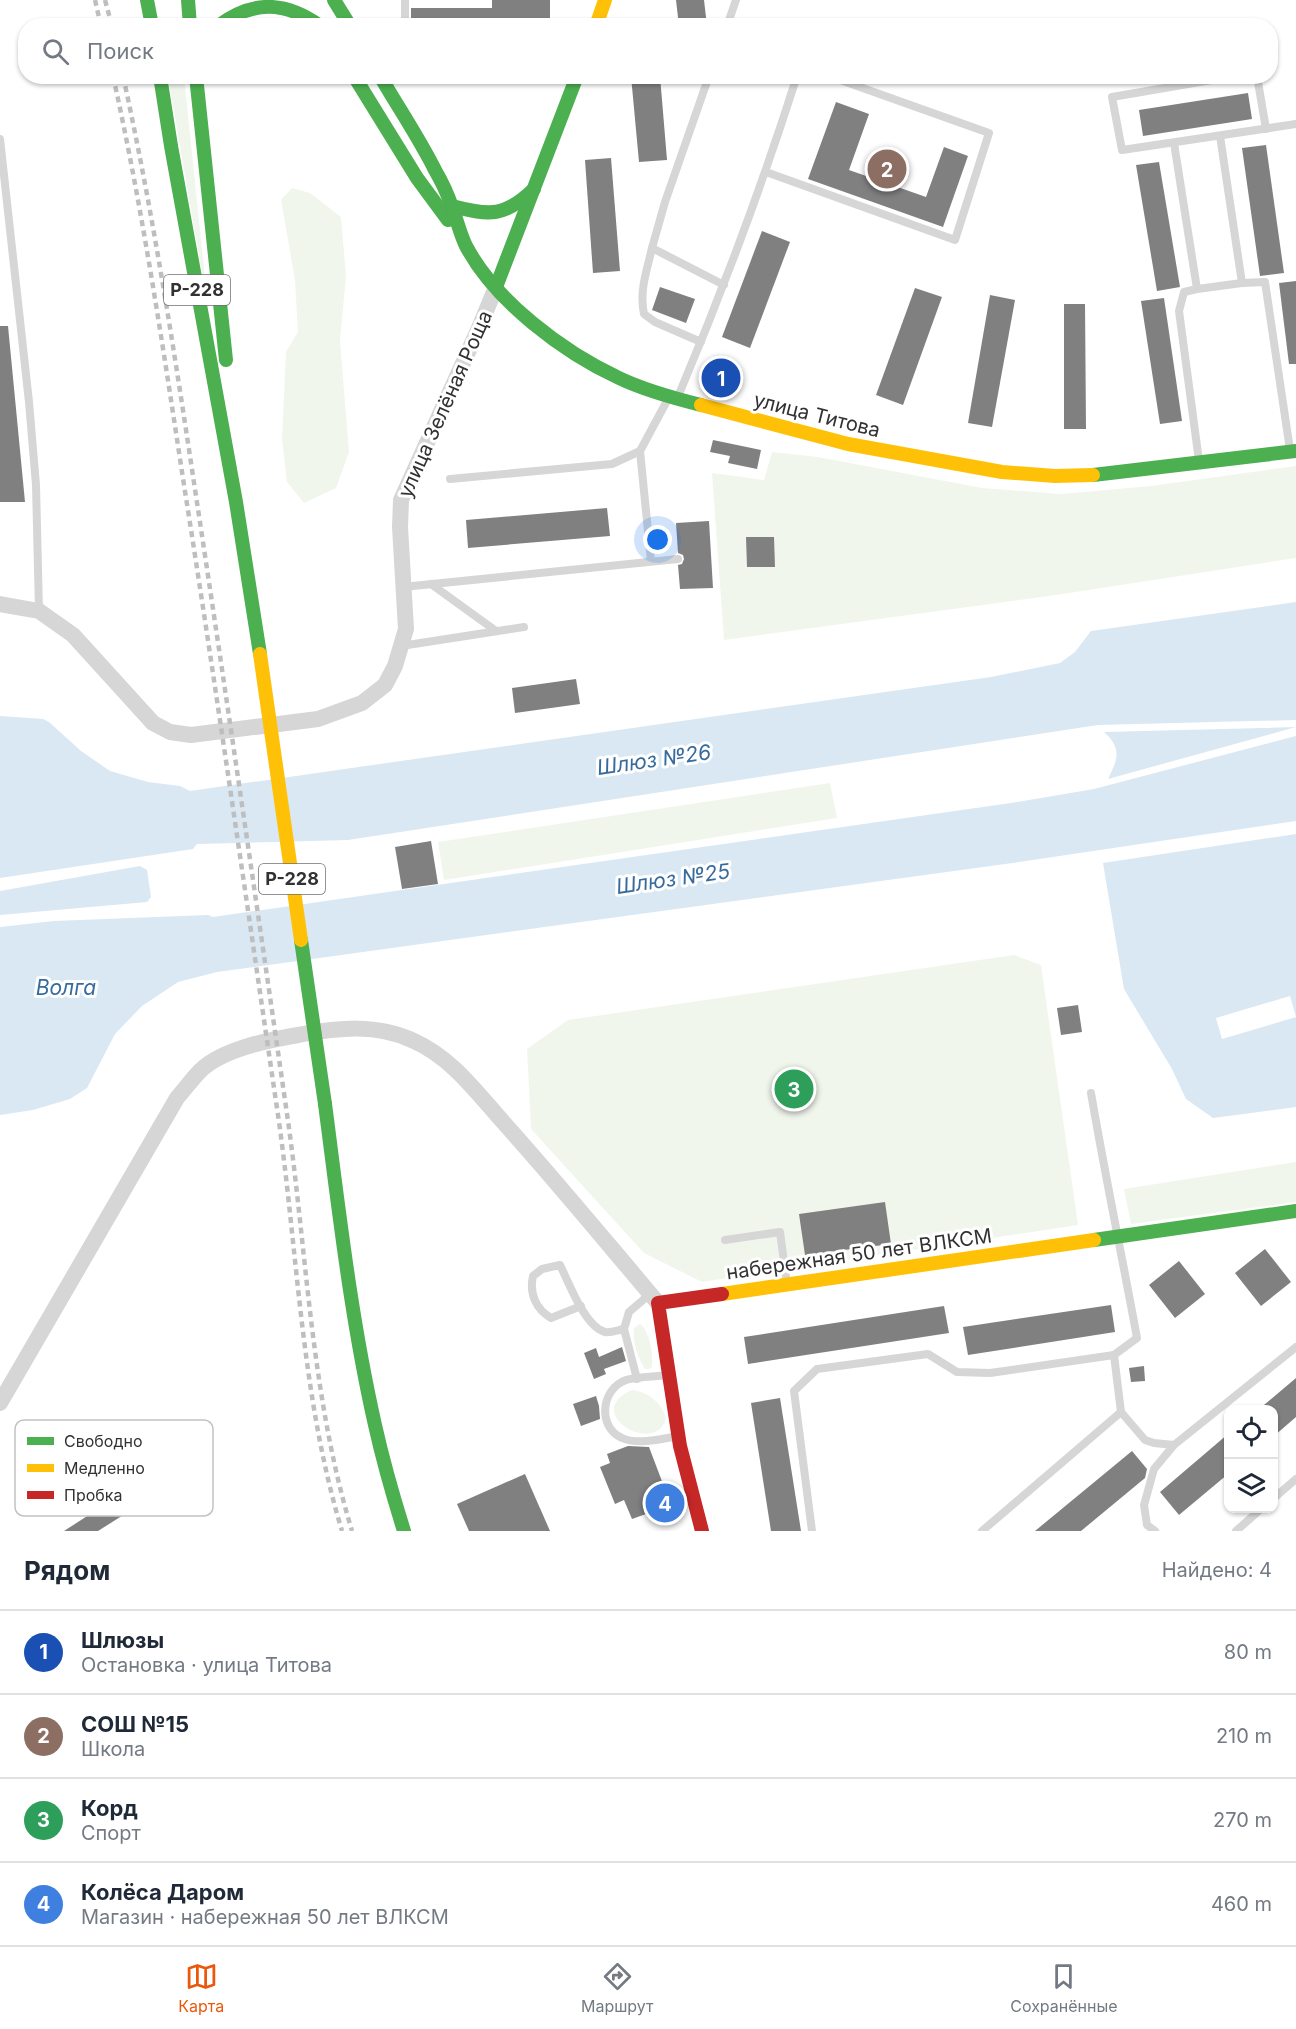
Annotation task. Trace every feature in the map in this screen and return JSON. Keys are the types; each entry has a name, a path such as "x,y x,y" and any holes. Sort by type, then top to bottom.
{"main road":[{"path":"147,0 150,18"},
{"path":"188,0 189,18"},
{"path":"334,0 345,18"},
{"path":"599,18 605,0"},
{"path":"227,18 244,7 271,4 287,6 309,18"},
{"name":"Р-228","path":"161,84 236,502 260,654 356,1325 377,1436 404,1531"},
{"name":"Р-228","path":"198,84 222,317 236,502"},
{"path":"359,84 417,178 466,245"},
{"name":"улица Титова","path":"385,84 435,170 452,206 466,245 483,271 528,319 567,349 621,379 673,398 848,444 1002,472 1055,476 1107,474 1293,451"},
{"path":"496,287 574,84"},
{"path":"452,206 479,212 496,212 515,207 535,188"},
{"name":"набережная 50 лет ВЛКСМ","path":"654,1299 787,1284 1296,1211"},
{"path":"654,1299 678,1436 694,1508 702,1531"}],"street":[{"name":"улица Зелёная Роща","path":"0,604 39,611 73,635 153,723 170,732 191,735 318,719 362,703 385,685 395,666 406,629 400,527 401,500 496,287"},
{"path":"0,1403 177,1098 202,1069 234,1051 273,1039 361,1028 388,1032 415,1041 450,1063 549,1174 654,1299"}],"lane":[{"path":"405,0 405,18"},
{"path":"730,18 736,0"},
{"path":"701,342 655,322 644,314 642,303 644,282 664,202 706,84"},
{"path":"450,479 612,464 639,450 673,398 701,342 766,172 794,84"},
{"path":"766,172 955,240 989,133 851,84"},
{"path":"1188,84 1112,97 1122,150 1296,124"},
{"path":"1258,84 1266,129"},
{"path":"1220,136 1242,283"},
{"path":"0,139 36,485 39,611"},
{"path":"1174,143 1197,289"},
{"path":"652,248 724,285"},
{"path":"1199,463 1179,311 1184,292 1242,283 1265,282 1293,451"},
{"path":"639,450 651,561"},
{"path":"403,587 678,559"},
{"path":"431,584 496,631"},
{"path":"401,646 524,627"},
{"path":"812,1531 794,1391 817,1369 928,1354 957,1372 990,1373 1114,1355 1137,1338 1091,1093"},
{"path":"725,1240 780,1232 787,1284"},
{"path":"581,1306 551,1317 540,1311 530,1288 532,1276 542,1269 560,1265 594,1327 606,1332 624,1329"},
{"path":"636,1379 624,1329 629,1312 654,1299"},
{"path":"1155,1531 1147,1525 1144,1505 1154,1469 1174,1445 1296,1347"},
{"path":"1114,1355 1121,1412 1145,1440 1174,1445"},
{"path":"669,1375 626,1380 612,1389 605,1401 605,1417 612,1431 624,1439 652,1441 678,1436"},
{"path":"982,1531 1121,1412"},
{"path":"1278,1495 1296,1479"},
{"path":"1236,1531 1257,1513"}],"shaded area":[{"path":"169,84 185,84 208,307"},
{"path":"292,188 310,193 341,217 346,276 340,341 349,452 336,488 304,503 287,482 282,439 286,352 298,332 295,280 281,200"},
{"path":"772,452 818,457 982,488 1061,494 1151,486 1296,466 1296,558 1056,595 724,640 712,473 764,480"},
{"path":"830,783 837,818 444,880 438,842"},
{"path":"1014,955 1041,965 1078,1225 702,1282 644,1253 531,1129 527,1049 568,1020"},
{"path":"1296,1162 1296,1202 1131,1224 1124,1189"},
{"path":"640,1324 650,1344 652,1367 649,1369 645,1369 642,1365 635,1344 634,1328"},
{"path":"632,1390 648,1395 661,1407 666,1418 660,1429 649,1434 637,1433 617,1419 614,1409 618,1399"}],"water":[{"name":"Шлюз №26","path":"1296,602 1296,720 1098,725 348,840 197,844 193,849 0,878 0,716 43,719 81,751 110,771 148,782 180,786 190,791 991,677 1060,663 1075,652 1091,631"},
{"path":"1296,727 1108,779 1116,760 1116,749 1114,743 1104,732"},
{"path":"1296,736 1296,821 1019,862 217,972 178,982 142,1006 115,1034 87,1088 70,1099 33,1110 0,1115 0,927 54,921 208,915 213,917 1011,803 1094,789"},
{"path":"1296,834 1296,1107 1213,1118 1186,1099 1172,1069 1124,989 1103,863"},
{"path":"140,866 147,870 151,897 147,902 0,915 0,891"}],"pier":[{"path":"1290,996 1296,1017 1222,1039 1216,1018"}],"building":[{"path":"492,0 550,0 550,18 411,18 411,8 492,8"},
{"path":"676,0 704,0 706,18 678,18"},
{"path":"632,84 661,84 667,160 639,162"},
{"path":"1248,93 1252,119 1143,136 1139,110"},
{"path":"836,102 869,114 849,170 926,197 944,147 968,156 943,227 808,179"},
{"path":"1266,145 1284,273 1260,276 1242,148"},
{"path":"611,158 620,271 593,273 585,160"},
{"path":"1159,162 1180,287 1157,291 1136,165"},
{"path":"762,231 790,242 750,348 722,337"},
{"path":"1296,281 1296,364 1289,364 1279,283"},
{"path":"660,287 695,299 686,323 652,310"},
{"path":"915,288 942,297 903,405 876,395"},
{"path":"990,295 1015,300 992,427 968,423"},
{"path":"1164,298 1182,421 1160,424 1141,301"},
{"path":"1064,304 1085,304 1086,429 1064,429"},
{"path":"0,326 8,326 25,502 0,502"},
{"path":"709,371 730,378 725,393 704,386"},
{"path":"713,440 761,450 757,469 728,463 730,456 710,452"},
{"path":"607,508 610,536 468,548 466,520"},
{"path":"709,521 713,588 680,589 678,565 682,564 684,559 683,555 678,553 676,523"},
{"path":"746,537 774,537 775,567 747,567"},
{"path":"576,679 580,704 515,713 512,688"},
{"path":"431,841 438,884 402,889 395,847"},
{"path":"1078,1005 1082,1032 1061,1035 1057,1008"},
{"path":"885,1202 891,1244 805,1255 799,1214"},
{"path":"1265,1249 1291,1282 1261,1306 1235,1273"},
{"path":"1179,1261 1205,1294 1175,1318 1149,1285"},
{"path":"1111,1305 1115,1332 968,1355 963,1327"},
{"path":"944,1306 949,1333 748,1364 744,1337"},
{"path":"622,1347 626,1361 604,1369 606,1374 594,1379 584,1353 596,1348 599,1357"},
{"path":"1144,1366 1145,1381 1131,1382 1129,1368"},
{"path":"1296,1378 1296,1417 1278,1433 1278,1405 1264,1405"},
{"path":"596,1396 600,1419 581,1426 573,1404"},
{"path":"780,1398 801,1531 771,1531 751,1403"},
{"path":"1224,1437 1224,1477 1179,1515 1160,1492"},
{"path":"628,1446 649,1447 671,1505 632,1519 624,1500 615,1504 600,1467 610,1463 607,1454"},
{"path":"1132,1451 1147,1469 1145,1478 1081,1531 1035,1531"},
{"path":"525,1474 550,1531 469,1531 457,1504"},
{"path":"87,1516 122,1516 98,1531 64,1531"}],"railway":[{"path":"95,0 99,18"},
{"path":"105,0 110,18"},
{"path":"115,84 152,280 208,642 278,1115 309,1377 328,1480 342,1531"},
{"path":"125,84 156,245 201,529 286,1107 318,1374 338,1479 352,1531"}],"traffic: fast":[{"path":"147,0 150,18"},
{"path":"188,0 189,18"},
{"path":"334,0 345,18"},
{"path":"231,18 256,8 269,7 282,8 307,18"},
{"path":"161,84 236,502 260,654"},
{"path":"197,84 226,360"},
{"path":"359,84 417,178 448,220"},
{"path":"385,84 440,179 466,246 494,286 512,305 554,339 598,367 638,386 701,405"},
{"path":"496,287 574,84"},
{"path":"452,206 477,212 496,212 514,205 534,189"},
{"path":"1093,475 1296,451"},
{"path":"301,940 325,1104"},
{"path":"325,1104 359,1345 378,1438 404,1531"},
{"path":"1094,1240 1296,1211"}],"traffic: slow":[{"path":"599,18 605,0"},
{"path":"701,405 848,444 1002,472 1055,476 1093,475"},
{"path":"260,654 301,940"},
{"path":"722,1294 1094,1240"}],"traffic: jam":[{"path":"702,1531 680,1446 658,1303 722,1294"}],"place":[{"name":"СОШ №15","path":"887,169"},
{"name":"Шлюзы","path":"721,378"},
{"name":"Корд","path":"794,1089"},
{"name":"Колёса Даром","path":"665,1503"}],"water label":[{"name":"Шлюз №25","path":"673,879"},
{"name":"Волга","path":"66,988"}]}
